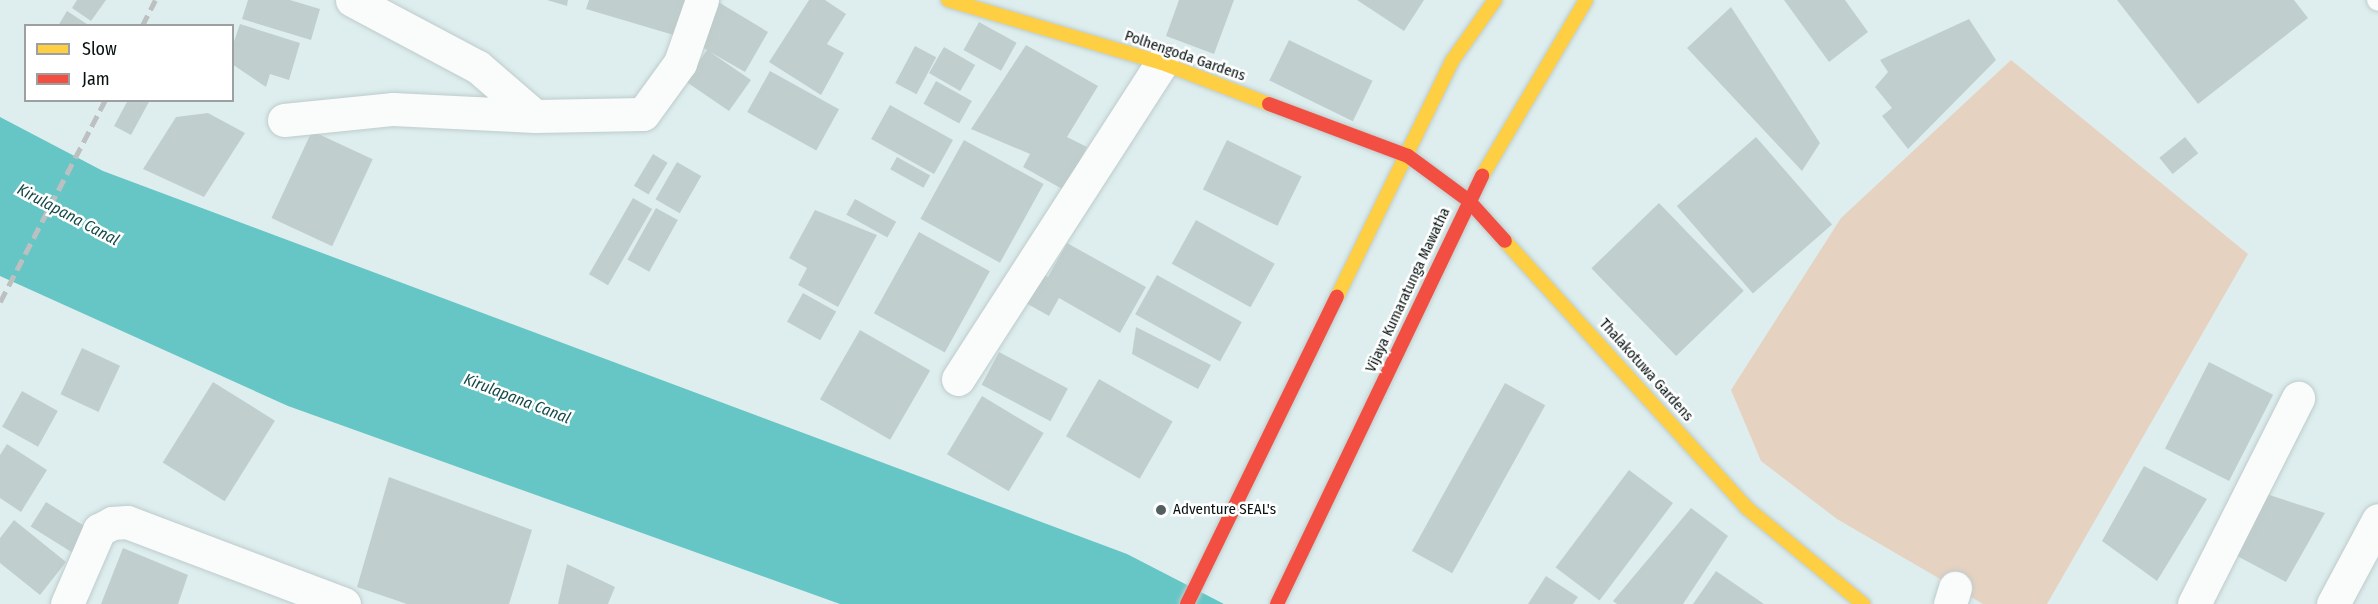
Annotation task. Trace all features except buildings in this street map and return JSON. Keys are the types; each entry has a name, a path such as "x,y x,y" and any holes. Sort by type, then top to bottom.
{"main road":[{"name":"Polhengoda Gardens","path":"948,0 1162,63 1408,156"},
{"path":"1188,604 1206,572 1452,61 1496,0"},
{"name":"Vijaya Kumaratunga Mawatha","path":"1279,600 1468,200 1586,0"},
{"name":"Thalakotuwa Gardens","path":"1408,156 1468,200 1747,508 1863,604"}],"street":[{"path":"352,0 478,67 535,116"},
{"path":"284,120 393,109 535,116 643,114 680,63 702,0"},
{"path":"958,379 1162,63"},
{"path":"2194,604 2298,398"},
{"path":"2333,604 2378,520"},
{"path":"67,604 99,530 112,523 127,522 344,604"}],"shaded area":[{"path":"2011,60 2248,254 2047,604 1983,604 1837,519 1761,461 1731,390 1841,218"}],"water":[{"name":"Kirulapana Canal","path":"0,117 103,171 1127,554 1224,604 840,604 288,406 0,276"}],"railway":[{"path":"143,24 155,0"},
{"path":"0,302 104,102"}],"traffic: slow":[{"path":"948,0 1162,63 1269,104"},
{"path":"1337,297 1452,61 1495,0"},
{"path":"1482,176 1586,0"},
{"path":"1505,241 1747,508 1863,604"}],"traffic: jam":[{"path":"1269,104 1408,156 1468,200 1505,241"},
{"path":"1277,604 1482,176"},
{"path":"1187,604 1337,297"}],"place":[{"name":"Adventure SEAL's","path":"1161,510"}]}
